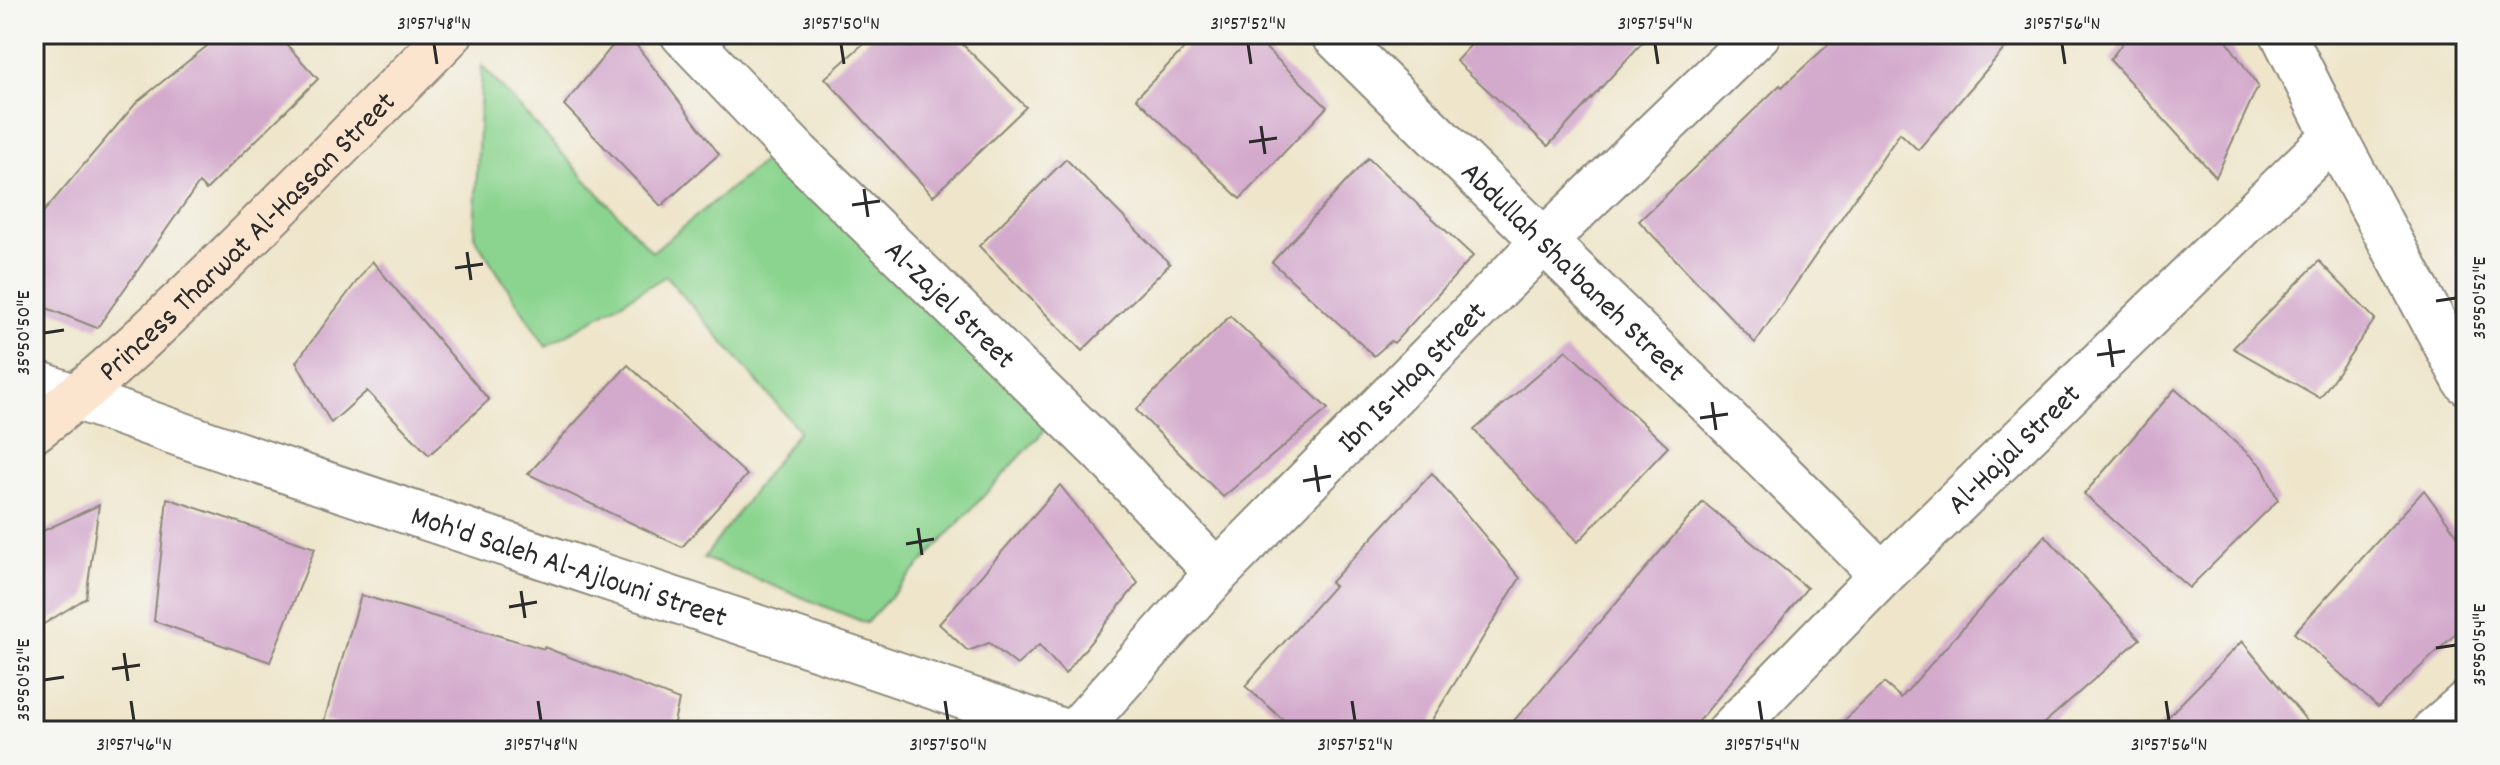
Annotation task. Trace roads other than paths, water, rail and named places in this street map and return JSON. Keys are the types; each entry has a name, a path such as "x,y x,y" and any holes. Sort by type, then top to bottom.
{"street":[{"name":"Princess Tharwat Al-Hassan Street","path":"34,430 77,397 219,265 450,34"},
{"name":"Al-Zajel Street","path":"683,34 798,154 1106,455 1217,573"},
{"name":"Abdullah Sha'baneh Street","path":"1333,34 1882,575"},
{"name":"Ibn Is-Haq Street","path":"1076,731 1217,573 1543,242 1758,34"},
{"path":"2283,34 2466,382"},
{"name":"Al-Hajal Street","path":"1730,731 1882,575 2334,136"},
{"name":"Moh'd Saleh Al-Ajlouni Street","path":"34,382 421,516 895,672 1062,731"},
{"path":"2434,731 2466,703"}]}
